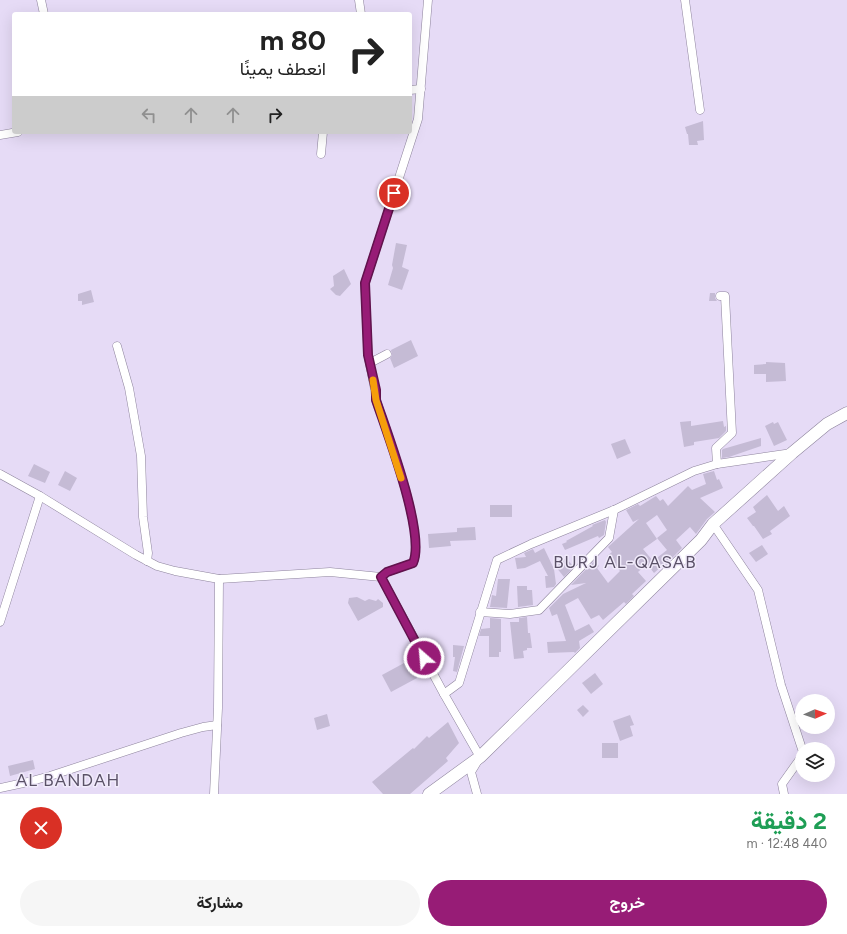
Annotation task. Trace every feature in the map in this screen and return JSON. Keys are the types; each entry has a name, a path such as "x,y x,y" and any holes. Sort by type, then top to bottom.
{"main road":[{"path":"429,794 480,757 701,540 713,524 792,453 830,423 847,413"}],"street":[{"path":"41,0 44,12"},
{"path":"358,0 361,12"},
{"path":"0,474 40,496 147,561 157,566 175,571 219,579 330,572 381,577 387,572 413,563 416,557 415,532 399,470 376,400 368,355 365,283 418,119 428,0"},
{"path":"684,0 700,110"},
{"path":"412,90 421,89"},
{"path":"0,135 12,133"},
{"path":"322,154 323,134"},
{"path":"717,464 716,448 732,433 725,296 720,296"},
{"path":"117,346 128,388 141,456 143,517 148,553 147,561"},
{"path":"370,363 387,354"},
{"path":"444,694 459,683 497,560 531,544 614,510 694,470 717,464 792,453"},
{"path":"0,622 40,496"},
{"path":"480,612 510,614 539,610 609,538 614,510"},
{"path":"713,524 758,590 781,685 800,742"},
{"path":"381,577 480,757 471,772 477,794"},
{"path":"214,794 217,725 219,579"},
{"path":"0,788 50,776 181,733 217,725"},
{"path":"784,794 782,784 795,766"}],"building":[{"path":"703,121 704,140 697,141 698,145 689,145 688,134 685,127"},
{"path":"396,243 407,245 402,267 409,270 402,290 388,285 393,268 392,265"},
{"path":"344,269 351,284 340,296 336,295 330,289 334,286 333,276"},
{"path":"91,290 94,302 82,305 82,301 78,301 78,294"},
{"path":"710,293 715,293 715,298 717,301 709,301"},
{"path":"411,340 418,356 394,368 390,358 392,355 391,350"},
{"path":"766,362 785,363 786,381 766,382 766,374 754,374 754,365 766,364"},
{"path":"691,421 691,426 723,421 724,427 726,426 726,431 719,438 694,442 694,445 684,447 680,422"},
{"path":"773,422 774,424 778,422 787,440 774,446 765,426"},
{"path":"761,438 761,446 722,458 723,449"},
{"path":"625,439 631,453 617,459 611,444"},
{"path":"34,464 50,472 45,483 28,476"},
{"path":"65,471 77,478 70,491 58,485"},
{"path":"714,471 717,480 719,479 723,488 700,498 715,512 707,519 696,534 690,527 676,540 682,548 664,566 663,565 654,573 647,564 638,572 646,581 632,594 634,596 626,604 624,602 603,620 599,615 591,619 578,598 565,605 575,631 589,624 594,632 579,641 580,648 575,653 548,653 547,642 566,641 557,614 552,616 549,608 563,594 586,583 571,585 594,561 599,566 597,568 608,583 620,571 607,556 612,552 608,547 639,519 633,522 626,510 638,504 640,506 656,496 660,501 663,499 668,506 688,486 692,490 706,484 703,474","holes":["657,515 667,530 657,538 667,550 653,561 643,549 657,539 646,523"]},
{"path":"767,495 778,511 784,506 790,516 770,531 772,534 763,539 747,518 756,512 753,507"},
{"path":"490,505 512,505 512,517 490,517"},
{"path":"605,520 604,535 599,538 598,536 565,550 562,544 567,542 566,541 593,526 592,525"},
{"path":"475,527 476,540 450,541 451,546 429,548 428,534 457,532 457,528"},
{"path":"762,545 768,554 756,562 749,553"},
{"path":"544,548 554,569 556,584 554,587 546,588 545,576 548,576 540,561 525,568 517,569 515,558 526,557 524,553 533,549 535,553"},
{"path":"566,558 574,567 564,577 556,567"},
{"path":"498,579 510,579 507,608 490,607 492,595 496,596"},
{"path":"517,586 527,586 527,590 532,590 533,605 518,607"},
{"path":"357,597 365,601 369,599 376,601 378,599 383,603 383,607 358,621 348,603 349,598"},
{"path":"527,617 528,633 530,633 532,648 527,648 527,650 523,651 524,658 514,659 510,622 519,622 519,618"},
{"path":"490,618 501,619 501,652 499,652 499,657 489,657 489,636 479,636 481,629 490,628"},
{"path":"453,645 464,646 457,672 453,671 455,657 453,657"},
{"path":"406,662 409,662 417,678 391,692 382,675"},
{"path":"595,673 603,684 591,694 582,683"},
{"path":"583,705 589,711 583,717 577,710"},
{"path":"327,714 330,726 317,730 314,718"},
{"path":"630,715 634,725 630,726 633,736 620,741 613,721"},
{"path":"448,722 459,743 446,758 448,761 410,794 383,794 372,782 413,748 414,749 427,736 429,738"},
{"path":"602,743 618,743 618,758 602,758"},
{"path":"33,760 35,769 10,776 8,766"}],"slow traffic":[{"path":"373,380 376,390 376,400 401,478"}],"district":[{"name":"BURJ AL-QASAB","path":"625,562"},
{"name":"AL BANDAH","path":"68,780"}],"route":[{"path":"394,193 365,283 368,355 376,390 376,400 406,493 415,532 416,557 413,563 387,572 381,577 424,658"}]}
